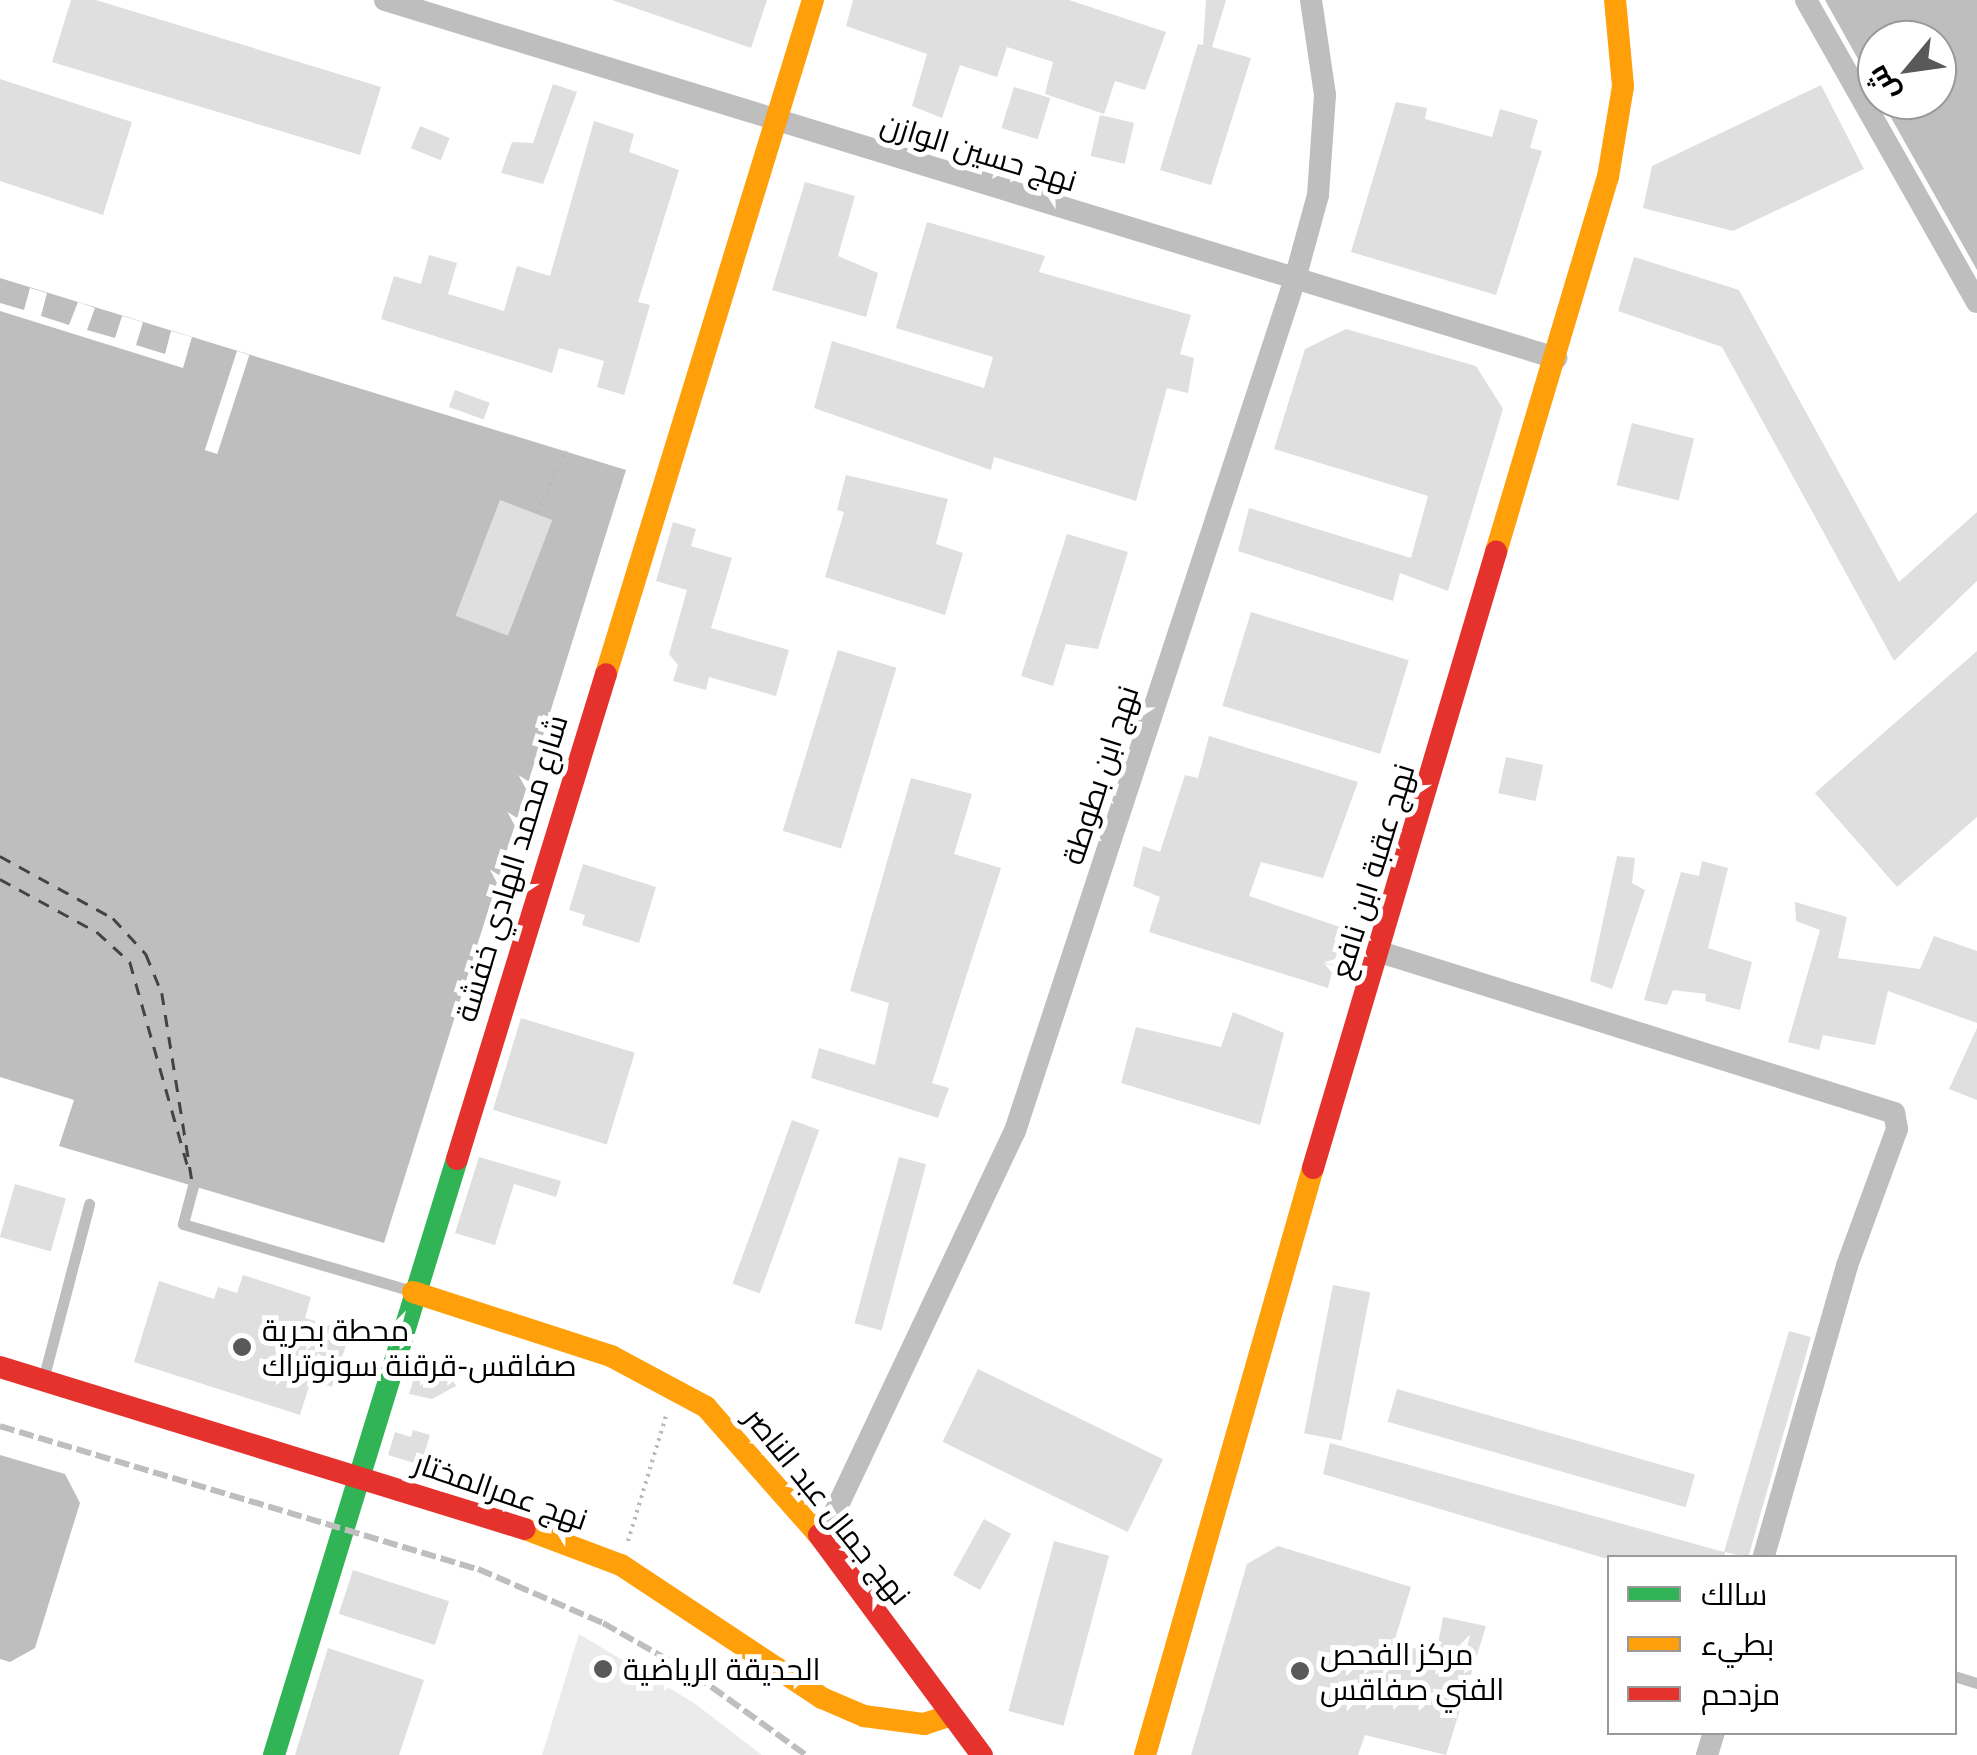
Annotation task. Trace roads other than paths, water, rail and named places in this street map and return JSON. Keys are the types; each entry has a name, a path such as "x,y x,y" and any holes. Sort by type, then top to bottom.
{"street":[{"name":"نهج حسين الوازن","path":"385,0 1556,358"},
{"name":"شارع محمد الهادي خفشة","path":"274,1755 413,1292 813,0"},
{"name":"نهج ابن بطوطة","path":"822,1539 1014,1131 1295,279 1318,195 1325,95 1312,0"},
{"name":"نهج عقبة ابن نافع","path":"1145,1755 1556,358 1618,132 1623,41 1615,0"},
{"path":"1806,0 1977,302"},
{"path":"1380,952 1894,1114 1897,1129 1846,1266 1764,1555"},
{"name":"نهج جمال عبد الناصر","path":"413,1292 611,1356 675,1385 736,1435 822,1539 982,1755"},
{"name":"نهج عمرالمختار","path":"0,1367 448,1501 621,1565 822,1698 864,1716 924,1724 952,1715"}],"lane":[{"path":"193,1186 183,1224 413,1292"},
{"path":"43,1380 89,1204"}],"railway":[{"path":"0,1426 478,1569 603,1623 695,1675 806,1755"}],"place":[{"name":"محطة بحرية صفاقس-قرقنة سونوتراك","path":"242,1347"},
{"name":"الحديقة الرياضية","path":"603,1669"},
{"name":"مركز الفحص الفني صفاقس","path":"1300,1671"}]}
